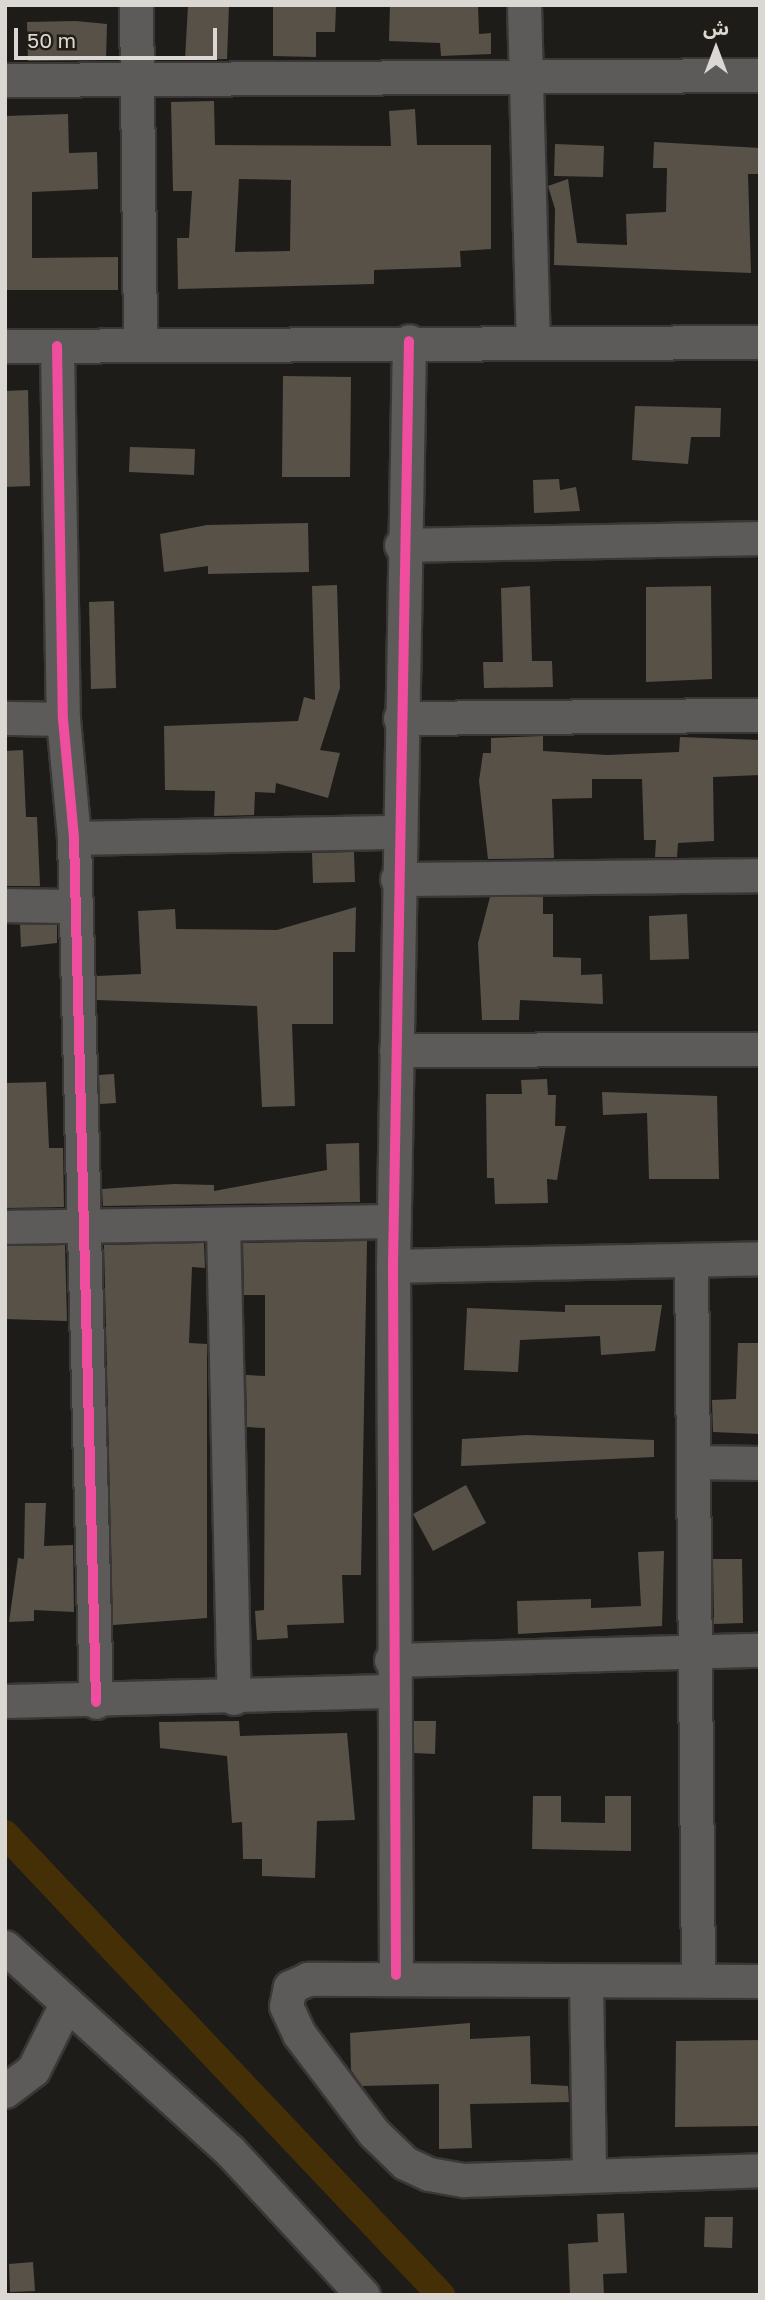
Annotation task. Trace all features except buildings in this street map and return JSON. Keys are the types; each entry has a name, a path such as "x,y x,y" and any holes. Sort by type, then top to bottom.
{"street":[{"path":"136,5 140,344"},
{"path":"524,5 533,339"},
{"path":"5,80 760,75"},
{"path":"5,346 533,339 760,342"},
{"path":"396,1975 391,1675 393,1266 401,545 409,341"},
{"path":"57,346 63,719 74,838 86,1224 96,1702"},
{"path":"401,545 760,538"},
{"path":"400,718 760,715"},
{"path":"5,718 63,719"},
{"path":"74,838 398,832"},
{"path":"397,880 760,875"},
{"path":"5,905 76,906"},
{"path":"396,1049 760,1049"},
{"path":"5,1227 394,1221"},
{"path":"223,1225 234,1698"},
{"path":"393,1266 760,1258"},
{"path":"691,1260 698,1980"},
{"path":"694,1462 760,1463"},
{"path":"5,1701 96,1702 234,1698 391,1675 693,1651 760,1650"},
{"path":"5,1947 65,2006 230,2151 363,2295"},
{"path":"760,1981 396,1975 308,1979 290,1987 286,2006 299,2034 374,2133 405,2163 429,2174 464,2180 760,2170"},
{"path":"586,1980 589,2175"},
{"path":"5,2091 33,2070 65,2006"}],"waterway":[{"path":"5,1834 441,2295"}],"cycle path":[{"path":"396,1975 393,1266 409,341"},
{"path":"57,346 63,719 74,838 96,1702"}]}
